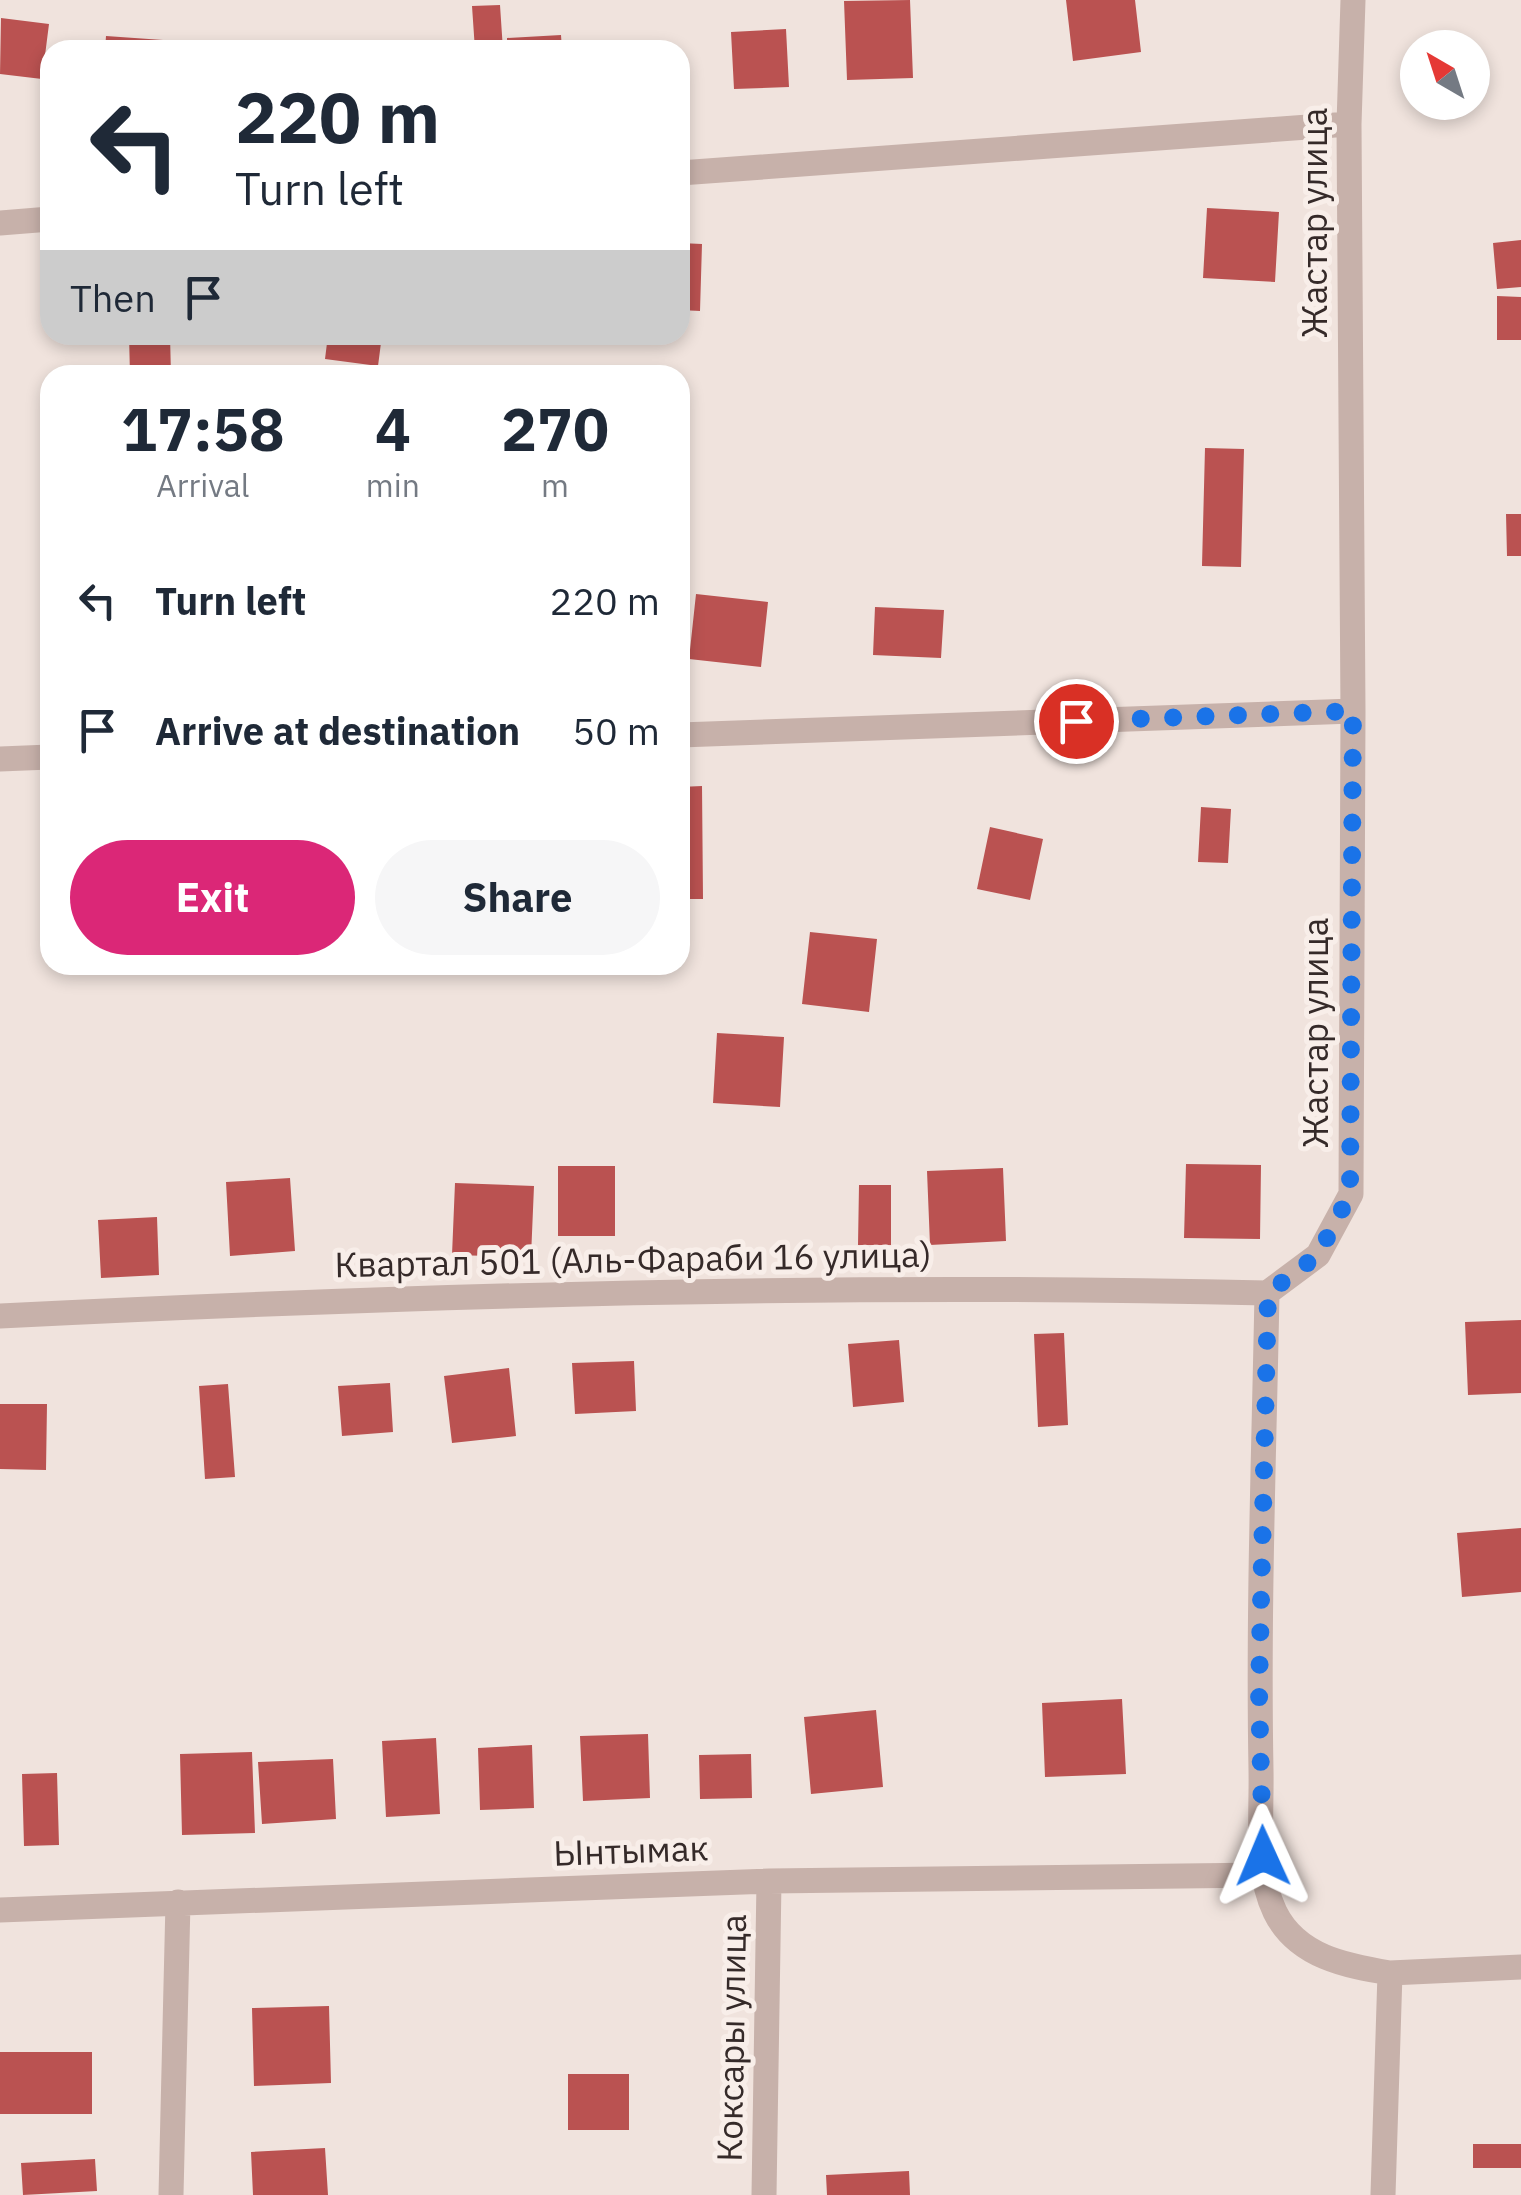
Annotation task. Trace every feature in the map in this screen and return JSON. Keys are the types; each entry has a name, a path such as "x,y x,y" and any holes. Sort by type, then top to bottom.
{"street":[{"name":"Жастар улица","path":"1268,1293 1318,1255 1350,1194 1353,711 1349,124 1354,0"},
{"path":"690,172 1349,124"},
{"path":"0,223 40,220"},
{"path":"690,735 1353,711"},
{"path":"0,759 40,758"},
{"name":"Квартал 501 (Аль-Фараби 16 улица)","path":"0,1316 362,1299 1077,1288 1268,1293"},
{"path":"1268,1293 1259,1691 1264,1875 1276,1915 1302,1945 1338,1964 1390,1974 1521,1967"},
{"name":"Ынтымак","path":"0,1910 769,1881 1264,1875"},
{"name":"Коксары улица","path":"764,2195 769,1881"},
{"path":"171,2195 178,1902"},
{"path":"1383,2195 1390,1974"}],"building":[{"path":"910,0 913,78 847,80 844,1"},
{"path":"1066,0 1135,0 1141,52 1073,61"},
{"path":"500,5 502,40 474,40 472,6"},
{"path":"1,18 49,24 47,40 40,40 40,79 0,74"},
{"path":"786,29 789,87 734,89 731,32"},
{"path":"561,35 561,40 507,40"},
{"path":"106,36 163,40 106,40"},
{"path":"1207,208 1279,212 1275,282 1203,278"},
{"path":"1521,240 1521,287 1497,289 1493,243"},
{"path":"690,243 702,244 700,311 690,310"},
{"path":"1497,296 1521,297 1521,340 1497,340"},
{"path":"129,345 170,345 171,365 130,365"},
{"path":"327,345 381,345 378,365 325,359"},
{"path":"1205,448 1244,449 1241,567 1202,566"},
{"path":"1506,514 1521,514 1521,556 1507,556"},
{"path":"696,594 768,602 761,667 690,659"},
{"path":"875,607 944,610 941,658 873,655"},
{"path":"702,786 703,899 690,899 690,787"},
{"path":"1201,807 1231,809 1228,863 1198,862"},
{"path":"990,827 1043,839 1030,900 977,889"},
{"path":"810,932 877,939 869,1012 802,1004"},
{"path":"717,1033 784,1037 780,1107 713,1103"},
{"path":"1186,1164 1261,1165 1260,1239 1184,1238"},
{"path":"558,1166 615,1166 615,1236 558,1236"},
{"path":"1003,1168 1006,1241 930,1245 927,1171"},
{"path":"290,1178 295,1251 230,1256 226,1182"},
{"path":"455,1183 534,1186 531,1257 452,1255"},
{"path":"859,1185 891,1185 891,1245 858,1245"},
{"path":"157,1217 159,1275 101,1278 98,1220"},
{"path":"1521,1320 1521,1393 1468,1395 1465,1322"},
{"path":"1064,1333 1068,1425 1038,1427 1034,1334"},
{"path":"899,1340 904,1402 853,1407 848,1344"},
{"path":"634,1361 636,1411 575,1414 572,1363"},
{"path":"509,1368 516,1436 452,1443 444,1376"},
{"path":"390,1383 393,1432 342,1436 338,1386"},
{"path":"228,1384 235,1477 205,1479 199,1386"},
{"path":"0,1404 47,1404 46,1470 0,1469"},
{"path":"1521,1528 1521,1592 1462,1597 1457,1533"},
{"path":"1122,1699 1126,1774 1045,1777 1042,1703"},
{"path":"876,1710 883,1787 811,1794 804,1717"},
{"path":"648,1734 650,1798 583,1801 580,1736"},
{"path":"436,1738 440,1814 386,1817 382,1741"},
{"path":"532,1745 534,1808 480,1810 478,1748"},
{"path":"252,1752 255,1833 182,1835 180,1754"},
{"path":"751,1754 752,1798 700,1799 699,1755"},
{"path":"333,1759 336,1819 262,1824 258,1762"},
{"path":"57,1773 59,1845 24,1846 22,1774"},
{"path":"329,2006 331,2083 254,2086 252,2008"},
{"path":"0,2052 92,2052 92,2114 0,2114"},
{"path":"568,2074 629,2074 629,2130 568,2130"},
{"path":"1473,2144 1521,2144 1521,2168 1473,2168"},
{"path":"325,2148 328,2195 253,2195 251,2152"},
{"path":"95,2159 97,2191 23,2195 21,2163"},
{"path":"909,2171 910,2195 827,2195 826,2175"}],"route":[{"path":"1076,721 1353,711 1350,1194 1318,1255 1268,1293 1259,1691 1263,1856"}]}
